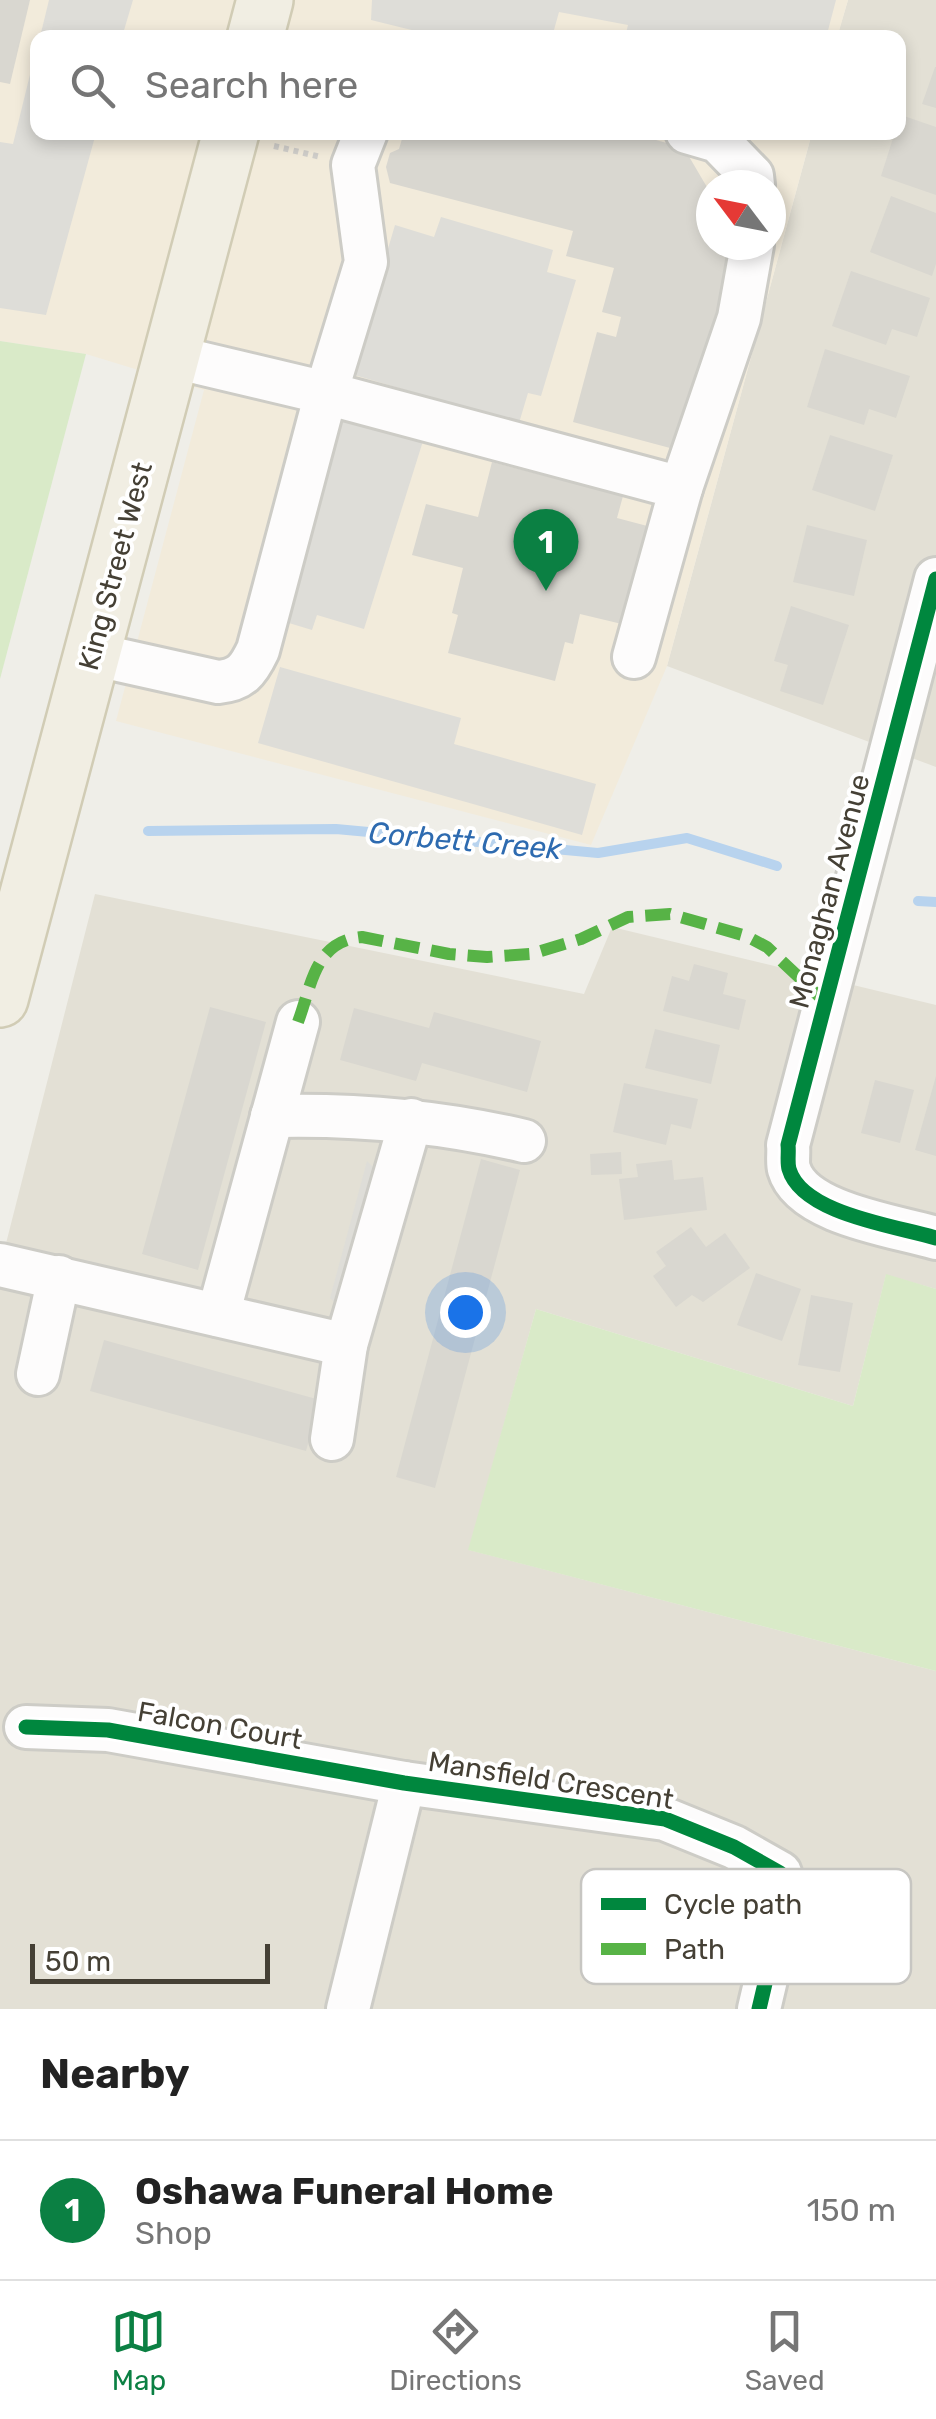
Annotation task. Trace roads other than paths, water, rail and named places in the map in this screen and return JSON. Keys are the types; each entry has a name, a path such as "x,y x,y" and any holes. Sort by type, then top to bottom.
{"main road":[{"path":"257,30 265,0"},
{"name":"King Street West","path":"0,999 170,356 252,140"}],"street":[{"path":"715,140 746,170"},
{"path":"92,654 218,682 236,680 248,670 258,650 326,392 366,262 359,149"},
{"path":"634,657 681,488 739,318 749,260"},
{"path":"170,356 326,392 681,488"},
{"name":"Monaghan Avenue","path":"936,578 788,1145 789,1169 802,1190 822,1205 936,1238"},
{"path":"218,1314 298,1022"},
{"path":"272,1116 411,1120 524,1141"},
{"path":"332,1439 346,1345 411,1120"},
{"path":"0,1264 346,1345"},
{"path":"38,1374 59,1277"},
{"name":"Falcon Court","path":"26,1728 108,1730 404,1783"},
{"name":"Mansfield Crescent","path":"348,2009 404,1783 665,1819 734,1847 773,1869"},
{"name":"Mansfield Crescent","path":"759,2009 765,1984"}],"waterway":[{"name":"Corbett Creek","path":"148,831 336,829 598,853 687,838 777,866"},
{"name":"Corbett Creek","path":"918,901 936,902"}],"place":[{"name":"Oshawa Funeral Home","path":"546,591"}]}
